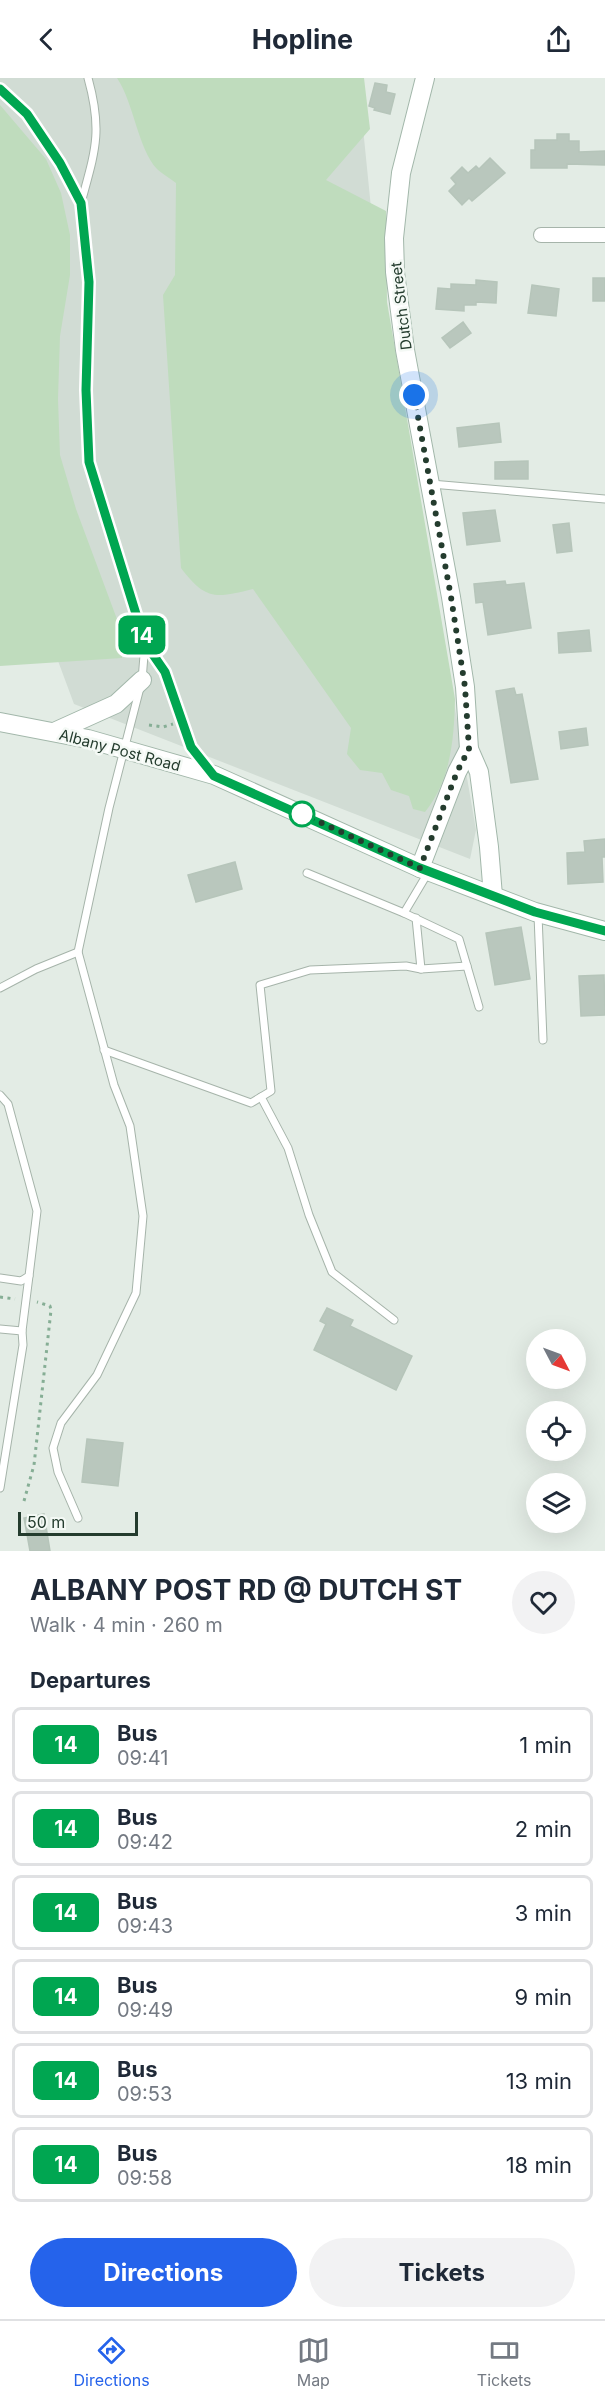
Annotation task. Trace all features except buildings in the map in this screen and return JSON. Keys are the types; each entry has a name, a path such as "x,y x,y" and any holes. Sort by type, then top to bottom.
{"street":[{"name":"Dutch Street","path":"424,78 401,173 394,260 398,303 465,687 469,749"},
{"path":"541,235 605,235"},
{"path":"54,732 116,704 142,680"},
{"name":"Albany Post Road","path":"0,722 126,749 214,776 424,870 537,913 605,931"},
{"path":"424,870 457,772 469,749"},
{"path":"469,749 478,772 489,847 493,896"}],"lane":[{"path":"88,78 96,106 97,143 81,203 89,282 86,390 89,462 145,643 165,672 191,747 214,776"},
{"path":"0,89 27,114 60,163 81,203"},
{"path":"430,484 605,499"},
{"path":"78,1518 57,1472 53,1448 61,1423 97,1375 136,1293 143,1216 130,1126 104,1050 78,952 108,808 126,749 142,680 145,643"},
{"path":"404,913 424,870"},
{"path":"307,873 416,918 459,939 479,1007"},
{"path":"537,913 543,1040"},
{"path":"416,918 422,969"},
{"path":"0,988 36,969 78,952"},
{"path":"104,1050 251,1103 272,1091 260,985 310,970 406,966 422,969 467,966"},
{"path":"0,1095 8,1104 37,1210 22,1331 23,1345 0,1488"},
{"path":"261,1097 288,1148 309,1215 332,1272 394,1320"},
{"path":"0,1278 21,1281 29,1276"},
{"path":"0,1329 22,1331"}],"path":[{"path":"148,724 162,727 173,724"},
{"path":"0,1297 17,1299"},
{"path":"24,1501 34,1465 51,1310 50,1306 37,1302"}],"shaded area":[{"path":"0,78 358,78 374,238 476,830 470,859 74,704 15,545 0,402"}],"green space":[{"path":"117,78 364,78 370,129 326,180 386,211 387,302 455,699 454,729 446,773 434,800 425,812 413,809 409,796 391,790 382,773 360,770 347,754 351,728 253,589 221,595 205,592 181,568 163,295 175,275 176,183 159,171 145,150 128,100"},
{"path":"0,105 46,159 61,193 70,235 70,275 60,336 58,399 60,455 76,509 121,630 124,647 122,658 0,666"}],"bus line":[{"name":"14","path":"0,89 27,114 60,163 81,203 89,282 86,390 89,462 145,643 165,672 180,721 191,747 214,776 420,868 535,912 605,931"}],"route":[{"path":"302,814 420,868 457,772 469,749 465,687 414,395"}]}
